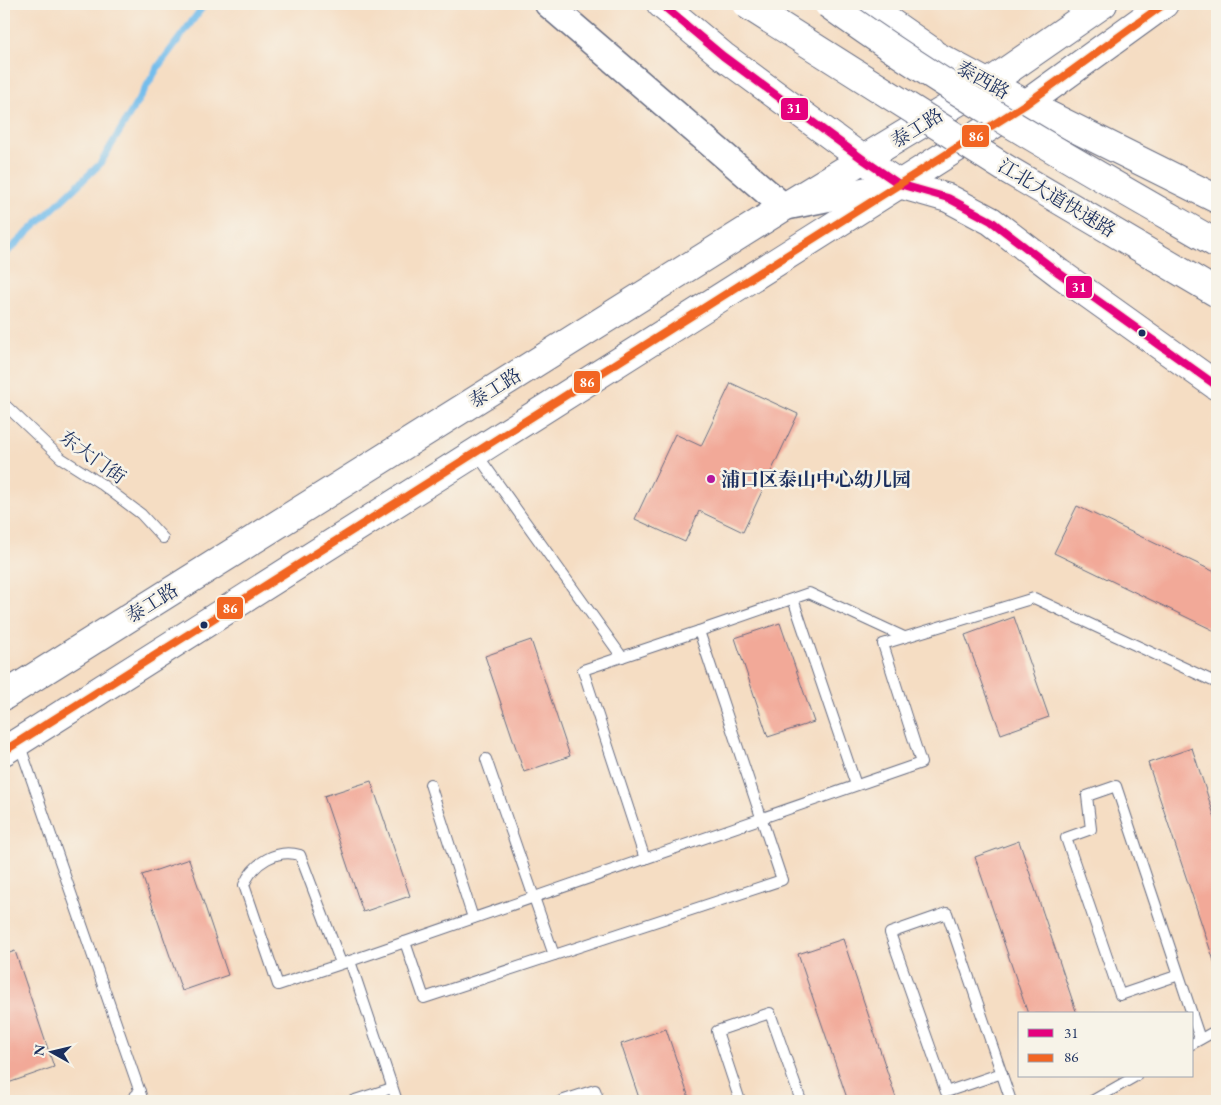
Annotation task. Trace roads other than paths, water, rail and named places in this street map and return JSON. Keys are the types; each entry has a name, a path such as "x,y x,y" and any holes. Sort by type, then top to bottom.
{"main road":[{"path":"662,4 723,56 864,160 899,184 948,198 991,221 1058,273 1217,386"},
{"name":"江北大道快速路","path":"746,4 1005,168 1217,294"},
{"path":"828,4 870,34 1033,137 1217,244"},
{"name":"泰西路","path":"828,4 930,50 1026,104 1217,199"},
{"path":"864,4 930,50"},
{"name":"泰工路","path":"4,696 784,207 989,84 1103,4"},
{"name":"泰工路","path":"11,746 1026,104 1164,4"}],"street":[{"path":"548,4 784,207 899,184"}],"lane":[{"name":"东大门街","path":"4,404 61,458 100,483 140,514 163,538"},
{"path":"476,453 622,657"},
{"path":"645,859 583,670 809,593 904,637"},
{"path":"397,1101 345,962 300,855 288,852 258,864 250,872 244,885 278,985 345,962 405,942 922,763 883,644 904,637 1034,598 1217,683"},
{"path":"793,599 856,785"},
{"path":"405,942 424,998 782,880 763,818 699,631"},
{"path":"11,746 144,1101"},
{"path":"486,760 554,955"},
{"path":"430,784 473,918"},
{"path":"1179,975 1120,995 1066,838 1091,829 1088,796 1116,786 1179,975 1191,1012"},
{"path":"1002,1074 946,1092 890,933 947,913 1002,1074 1011,1101"},
{"path":"740,1101 717,1031 770,1013 801,1101"},
{"path":"1194,1028 1196,1042 1217,1030"},
{"path":"1092,1101 1132,1078"},
{"path":"352,1101 392,1088"},
{"path":"130,1101 140,1090"},
{"path":"562,1101 595,1090 599,1101"}],"waterway":[{"path":"4,255 100,164 160,64 205,4"}],"place":[{"name":"浦口区泰山中心幼儿园","path":"711,479"}]}
